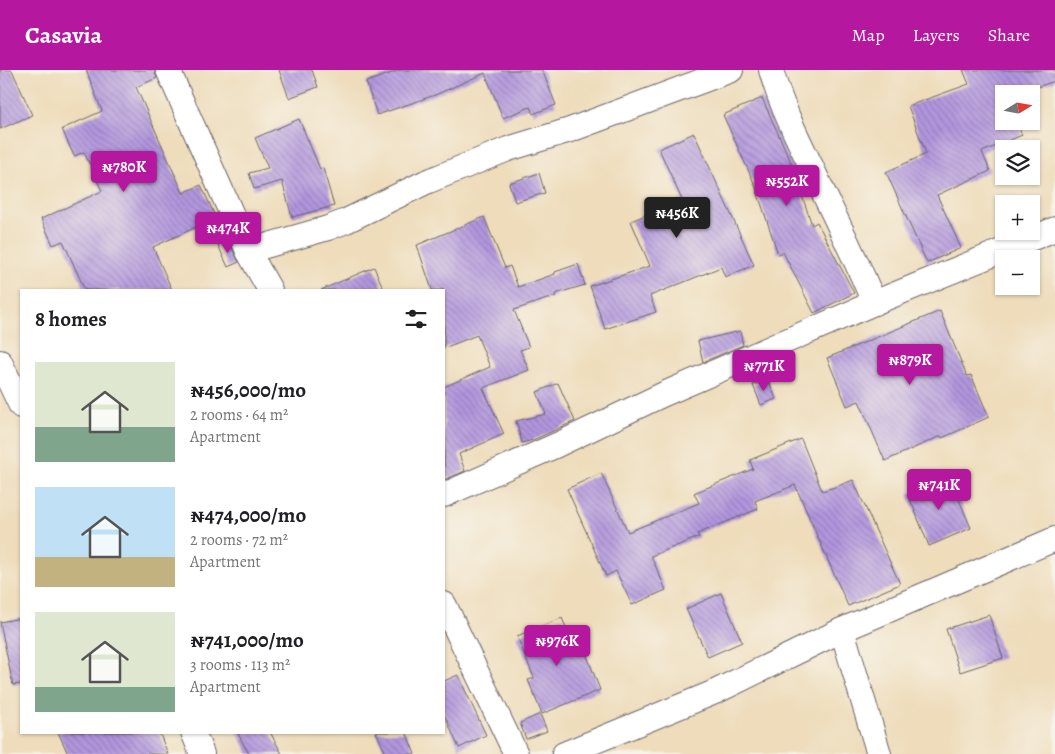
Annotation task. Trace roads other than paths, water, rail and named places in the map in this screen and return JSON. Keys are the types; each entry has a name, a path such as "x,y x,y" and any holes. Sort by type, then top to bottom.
{"street":[{"path":"168,70 248,251 269,289"},
{"path":"248,251 328,228 426,182 508,149 570,130 731,70"},
{"path":"771,70 776,88 798,139 874,303"},
{"path":"445,495 557,445 664,394 874,303 1055,229"},
{"path":"0,362 20,404"},
{"path":"564,754 715,692 842,630 1055,539"},
{"path":"445,606 516,754"},
{"path":"842,630 880,754"},
{"path":"194,734 202,754"}]}
